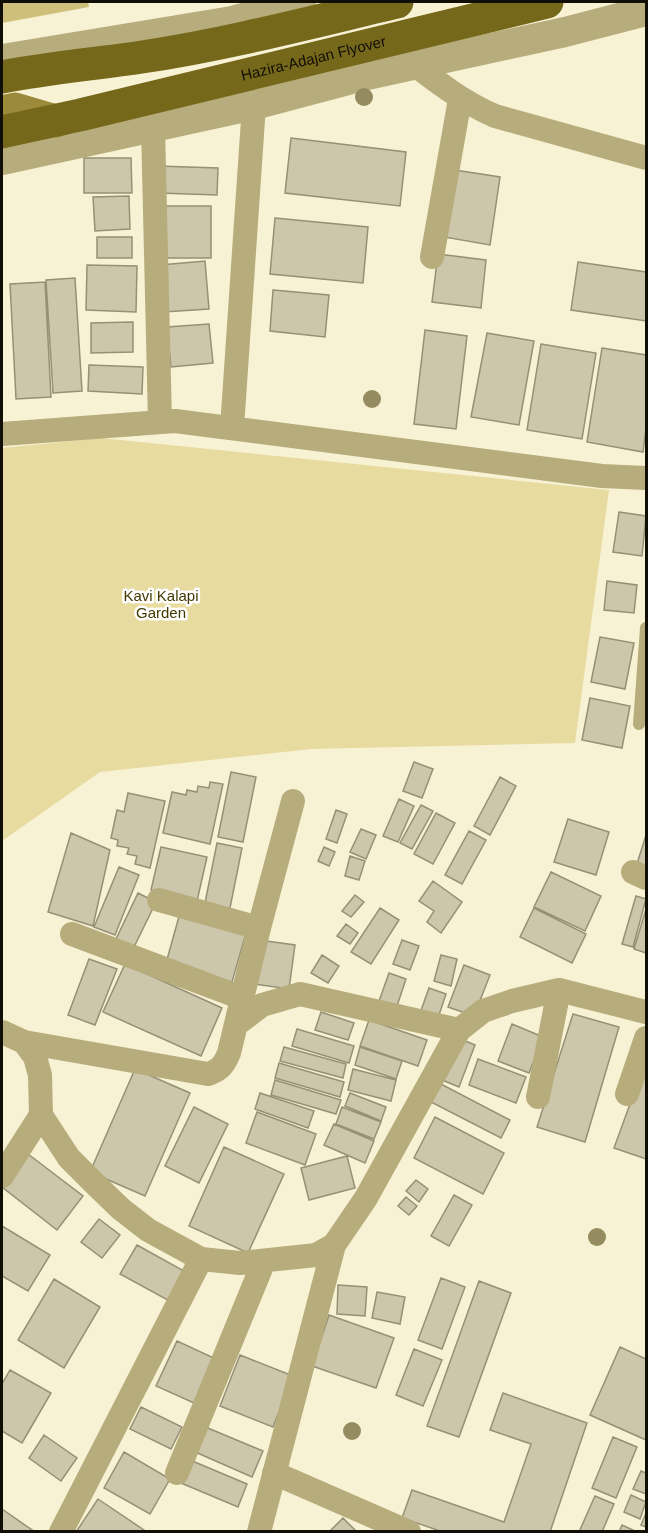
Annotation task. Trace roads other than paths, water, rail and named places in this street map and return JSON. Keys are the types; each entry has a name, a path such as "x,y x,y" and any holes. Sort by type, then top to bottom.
{"highway":[{"path":"2,76 141,57 241,39 397,2"},
{"name":"Hazira-Adajan Flyover","path":"2,132 254,84 547,2"}],"main road":[{"path":"2,91 48,68"},
{"path":"2,112 15,109 68,118"}],"street":[{"path":"2,59 232,21 301,2"},
{"path":"2,159 153,127 254,84 367,75 565,32 646,11"},
{"path":"416,65 460,99 495,116 646,158"},
{"path":"232,428 254,84"},
{"path":"432,257 460,99"},
{"path":"153,127 160,422"},
{"path":"2,434 175,421 602,476 646,478"},
{"path":"2,1032 24,1042 208,1074 218,1071 225,1064 237,1024 259,928 293,801"},
{"path":"159,900 259,928"},
{"path":"72,934 242,998"},
{"path":"538,1097 559,990"},
{"path":"259,1532 334,1245 366,1198 459,1030 483,1011 512,1001 559,990 646,1012"},
{"path":"237,1024 262,1005 300,994 459,1030"},
{"path":"627,1094 646,1038"},
{"path":"24,1042 35,1057 40,1075 41,1115 69,1158 121,1209 148,1230 201,1259 240,1263 316,1255 334,1245"},
{"path":"2,1176 41,1115"},
{"path":"61,1532 201,1259"},
{"path":"177,1473 264,1262"},
{"path":"274,1473 409,1532"}],"lane":[{"path":"639,724 646,628"}],"park label":[{"name":"Kavi Kalapi Garden","path":"161,604"}]}
